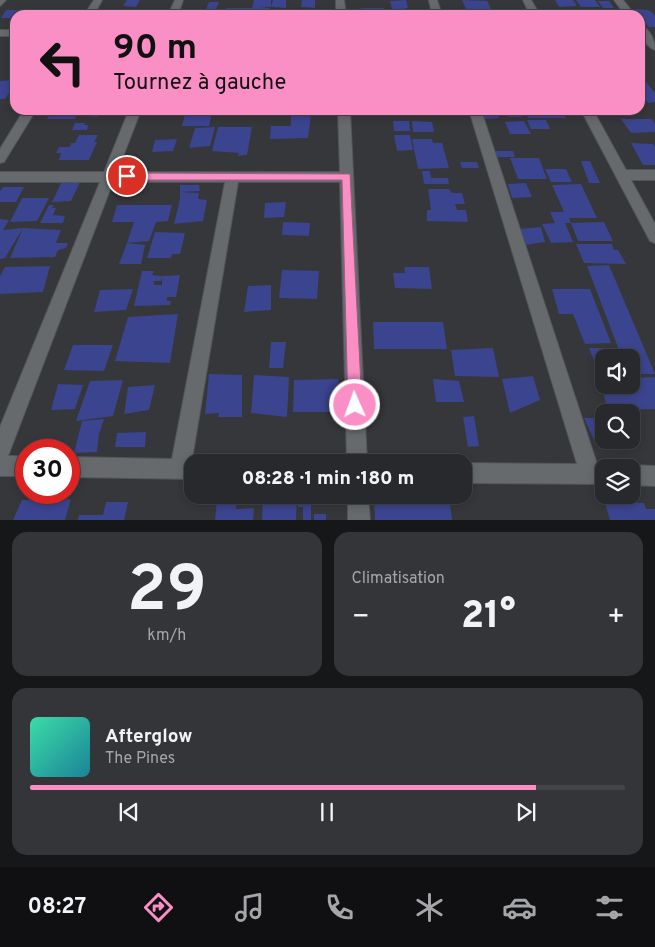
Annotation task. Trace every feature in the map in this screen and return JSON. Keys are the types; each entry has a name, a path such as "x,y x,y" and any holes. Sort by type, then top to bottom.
{"street":[{"path":"618,0 626,10"},
{"path":"645,33 655,47"},
{"path":"0,159 27,115"},
{"path":"0,451 133,115"},
{"path":"344,115 357,454"},
{"path":"477,115 595,468"},
{"path":"590,115 655,237"},
{"path":"621,174 655,174"},
{"path":"0,177 347,177"},
{"path":"188,454 232,177"},
{"path":"0,466 15,466"},
{"path":"80,467 184,469"},
{"path":"472,473 595,474"},
{"path":"640,475 655,476"},
{"path":"358,504 359,520"}],"building":[{"path":"127,0 140,0 136,7 123,6"},
{"path":"254,0 271,0 271,7 261,7 270,8 270,10 226,10 226,8 252,8"},
{"path":"273,0 286,0 286,8 271,7"},
{"path":"302,0 315,0 315,8 301,7"},
{"path":"406,0 408,8 405,8 405,10 387,10 392,9 390,1"},
{"path":"462,0 487,1 491,9 466,9"},
{"path":"555,0 573,0 577,6 559,7"},
{"path":"576,0 595,0 600,7 581,7"},
{"path":"598,1 609,1 614,8 603,8"},
{"path":"209,2 219,2 216,10 206,9"},
{"path":"384,8 384,10 353,10"},
{"path":"635,9 648,10 653,13 655,16 655,27 648,27 645,23 645,10"},
{"path":"6,10 10,10 10,18 1,18"},
{"path":"10,80 10,92 5,99 0,99 0,81"},
{"path":"645,82 655,93 655,102 648,103 645,99"},
{"path":"49,115 77,115 75,119 47,119"},
{"path":"82,115 99,115 98,117"},
{"path":"185,115 212,115 209,126 182,126"},
{"path":"291,115 311,115 308,138 270,139 271,126 291,126"},
{"path":"481,115 498,115 499,118 482,119"},
{"path":"507,115 521,115 522,117 508,117"},
{"path":"526,115 564,115 566,118 528,118"},
{"path":"621,119 652,119 655,124 655,132 631,133"},
{"path":"527,120 546,120 550,129 531,129"},
{"path":"393,121 409,121 410,131 394,131"},
{"path":"412,121 432,122 434,132 413,132"},
{"path":"524,121 531,134 510,134 505,122"},
{"path":"75,123 85,123 84,125 88,125 87,130 72,130"},
{"path":"215,127 210,146 189,148 195,128"},
{"path":"218,127 252,127 247,155 238,156 239,153 212,151"},
{"path":"79,135 98,135 89,160 59,160 61,153 56,153 59,147 70,147 71,143 75,143"},
{"path":"394,135 410,135 413,150 397,151"},
{"path":"177,139 173,151 152,152 155,140"},
{"path":"412,139 432,139 433,143 442,143 449,168 418,169"},
{"path":"631,143 653,144 655,147 655,165 643,165"},
{"path":"495,151 513,151 515,157 497,157"},
{"path":"510,158 539,158 547,179 518,179"},
{"path":"581,161 590,161 600,183 589,183"},
{"path":"460,162 477,162 479,168 462,168"},
{"path":"545,169 566,169 572,182 551,182"},
{"path":"422,171 430,171 431,178 448,178 449,184 424,184"},
{"path":"81,180 71,201 52,202 62,181"},
{"path":"526,183 532,197 512,198 508,184"},
{"path":"581,184 597,218 569,218 571,223 565,223 573,242 551,243 542,224 555,223 550,212 564,212 552,185"},
{"path":"180,185 199,185 200,191 180,192"},
{"path":"3,187 24,187 16,202 0,202 0,191"},
{"path":"428,189 449,189 452,193 462,193 465,204 455,204 457,210 466,210 468,222 427,221 427,210 431,210"},
{"path":"180,192 199,193 198,199 207,200 203,221 174,224"},
{"path":"22,198 49,198 37,221 10,222"},
{"path":"286,202 284,217 264,218 265,203"},
{"path":"49,205 54,205 52,208 56,208 53,215 65,216 63,223 40,223"},
{"path":"117,205 172,205 168,221 156,222 149,241 127,243 134,222 112,222"},
{"path":"0,219 9,220 3,230 23,228 5,258 0,259"},
{"path":"283,222 310,223 309,236 282,235"},
{"path":"604,222 613,241 578,241 571,223"},
{"path":"541,227 545,242 525,245 519,229"},
{"path":"23,228 61,230 56,243 68,243 66,248 58,250 55,257 10,258"},
{"path":"155,232 185,233 180,254 172,254 171,258 147,258"},
{"path":"127,243 145,245 141,264 119,264"},
{"path":"576,244 612,244 614,250 618,250 626,264 584,263"},
{"path":"609,265 655,374 640,374 640,349 619,349 587,266"},
{"path":"50,266 43,292 0,294 0,276 5,267"},
{"path":"404,267 429,267 432,289 395,288 393,273 405,273"},
{"path":"282,270 319,271 317,299 279,298"},
{"path":"142,271 154,271 152,275 180,275 176,297 167,297 167,301 171,301 170,305 134,306","holes":["162,276 162,285 154,285 154,281 161,281"]},
{"path":"271,285 271,310 244,312 248,286"},
{"path":"133,289 126,310 94,312 100,290"},
{"path":"552,289 590,289 611,343 585,344 573,314 559,314"},
{"path":"178,314 170,363 115,361 128,317"},
{"path":"373,322 443,322 447,349 374,349"},
{"path":"271,342 286,342 283,368 269,368"},
{"path":"73,345 113,345 104,371 64,370"},
{"path":"493,348 499,377 455,376 451,350"},
{"path":"589,348 616,348 595,349 595,363"},
{"path":"209,374 242,375 242,417 218,417 219,413 205,414"},
{"path":"254,375 289,377 287,417 251,413"},
{"path":"533,376 540,400 510,413 502,379"},
{"path":"655,377 655,409 640,409 640,404 606,404 604,394 640,394 640,378"},
{"path":"339,379 336,412 293,412 294,380"},
{"path":"433,379 459,381 464,402 436,402"},
{"path":"123,380 113,416 76,421 90,381"},
{"path":"58,384 83,385 75,409 51,410"},
{"path":"155,385 149,410 124,414 128,387"},
{"path":"474,416 479,446 468,447 463,417"},
{"path":"584,418 595,418 595,442"},
{"path":"104,419 99,434 97,452 80,453 80,439 78,439 82,421"},
{"path":"146,432 145,447 115,447 117,433"},
{"path":"106,502 128,502 124,520 78,520 79,515 103,515"},
{"path":"644,503 646,509 655,509 655,520 610,520 605,504"},
{"path":"20,504 70,504 65,520 13,520"},
{"path":"217,504 237,504 236,509 254,508 253,520 215,520"},
{"path":"263,504 297,504 296,520 262,520"},
{"path":"298,504 311,504 311,520 303,520 303,507 298,507"},
{"path":"374,504 450,504 452,520 375,520"},
{"path":"314,514 326,514 326,520 314,520"}],"route":[{"path":"127,176 347,177 355,405"}]}
